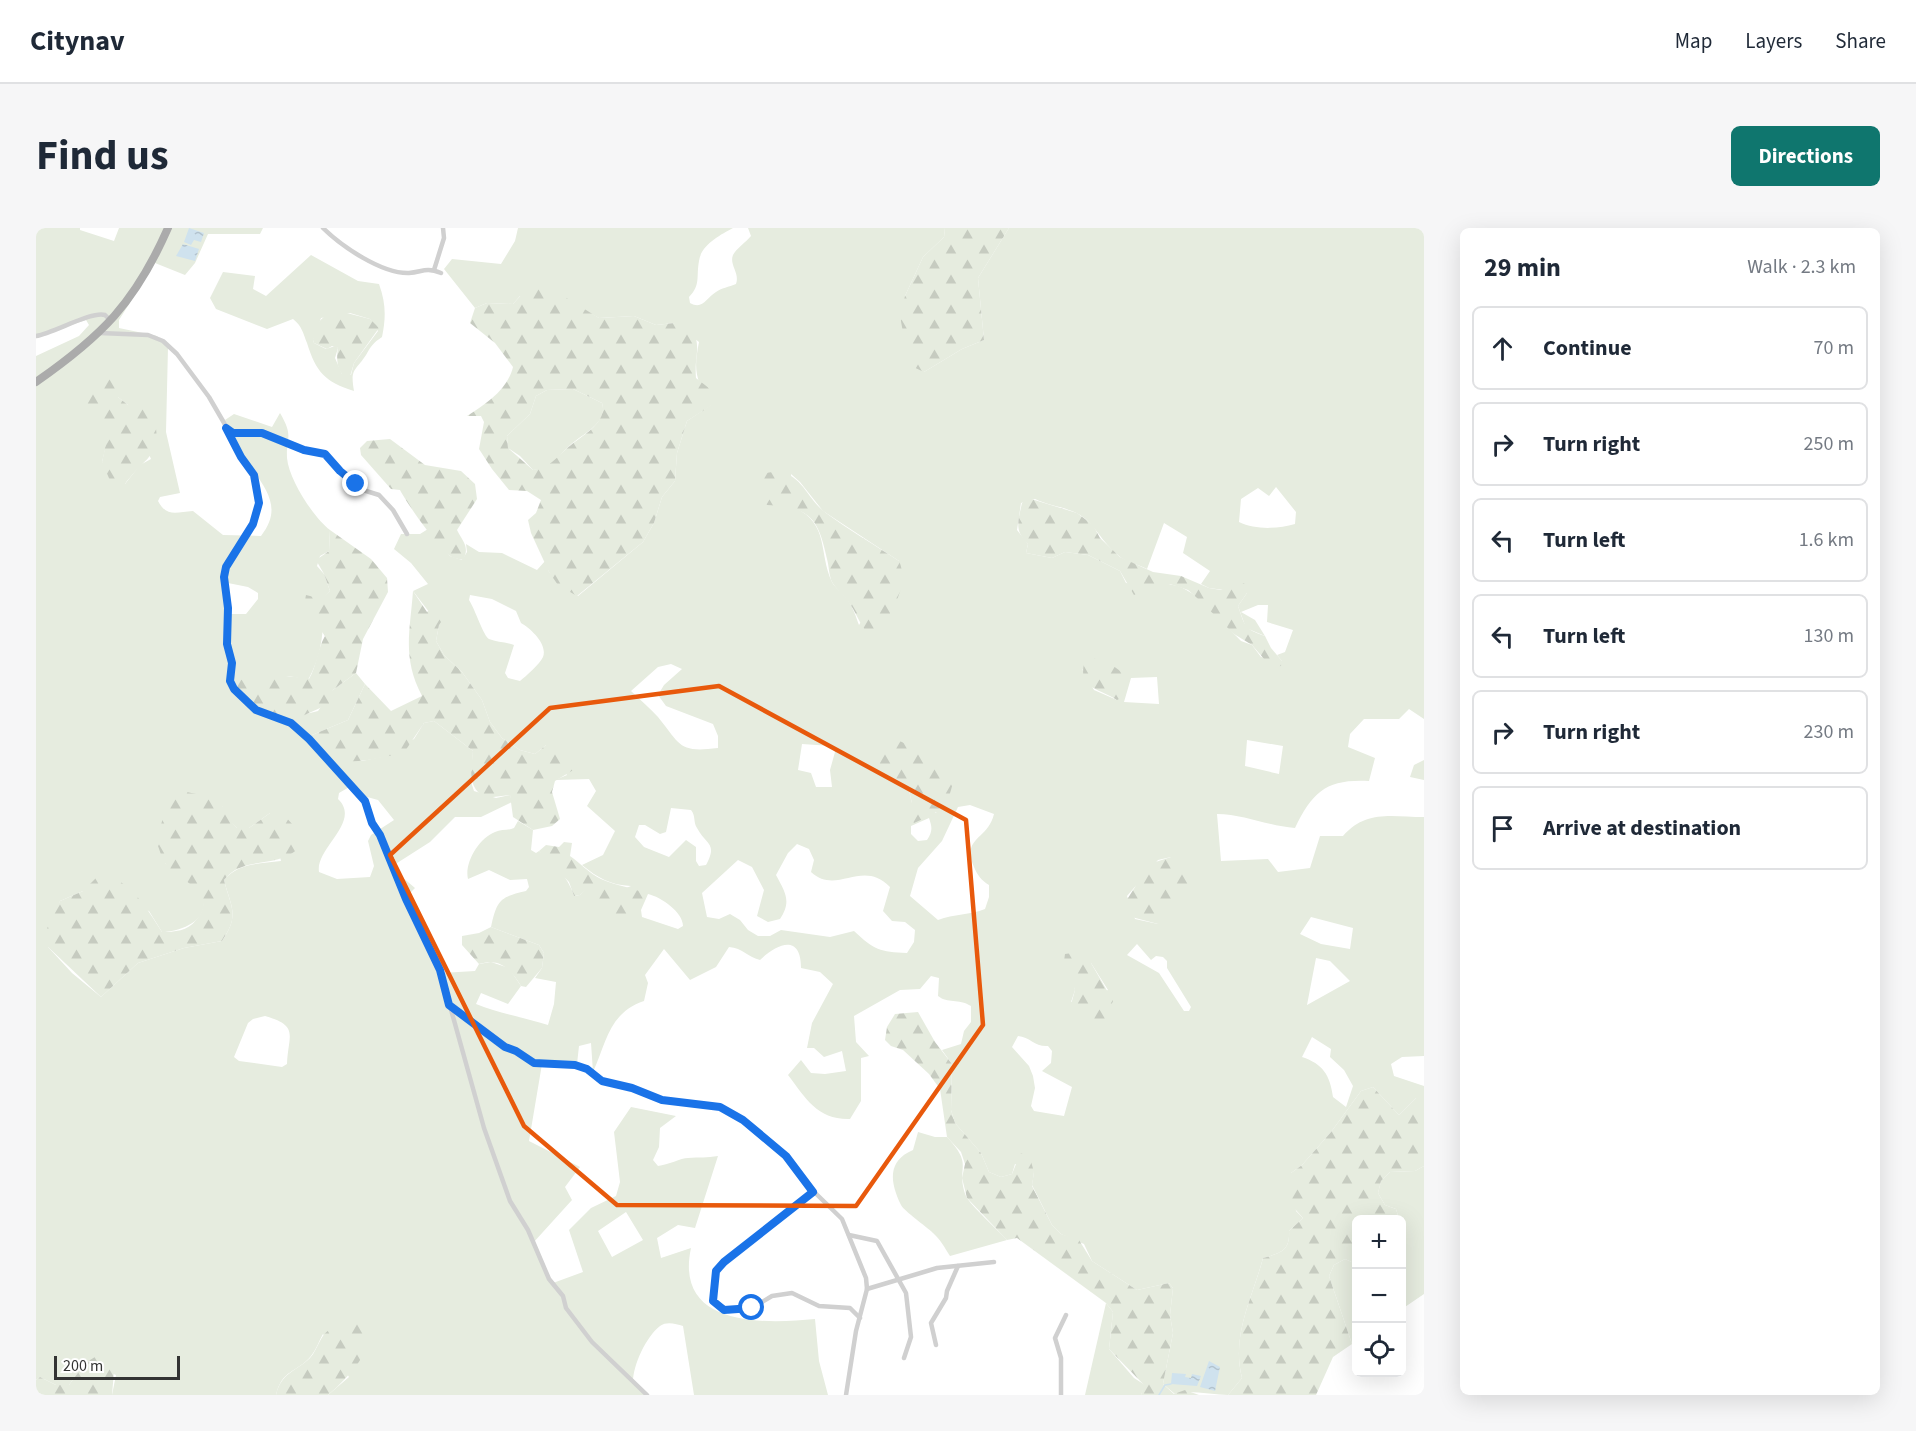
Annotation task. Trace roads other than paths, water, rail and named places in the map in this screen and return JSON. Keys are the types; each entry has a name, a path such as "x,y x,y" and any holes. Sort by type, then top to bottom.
{"main road":[{"path":"36,382 100,333 111,321 140,282 168,228"}],"street":[{"path":"323,228 352,254 406,273 423,269 441,273"},
{"path":"434,270 444,238 443,228"},
{"path":"36,336 64,328 94,314 105,315 111,321"},
{"path":"100,333 148,335 163,341 177,354 195,377 241,457 254,475 259,503 253,524 226,567 224,577 228,608 227,644 232,663 230,681 234,689 256,710 291,723 309,739 365,801 372,823 380,835 406,899 440,970 501,1180 528,1230 549,1279 563,1296 566,1308 577,1324 647,1395"},
{"path":"226,428 233,433 249,431 276,437 304,450 325,454 340,471 363,490 379,495 393,510 407,534"},
{"path":"449,1005 505,1047 516,1051 534,1063 575,1065 587,1069 602,1081 632,1088 662,1100 720,1107 743,1120 786,1156 813,1192 842,1219 866,1278 867,1289 846,1395"},
{"path":"813,1192 724,1262 716,1271 713,1301 729,1311 752,1308 772,1296 792,1293 819,1306 850,1308 860,1318"},
{"path":"849,1234 877,1241 906,1293 911,1337 904,1358"},
{"path":"867,1289 937,1268 994,1262"},
{"path":"936,1345 931,1323 946,1298 946,1291 958,1266"},
{"path":"1061,1395 1061,1358 1055,1338 1066,1315"}],"water":[{"path":"189,228 204,233 201,242 194,240 191,245 184,242"},
{"path":"183,244 199,249 195,261 176,256"},
{"path":"1209,1361 1220,1367 1215,1391 1200,1387"},
{"path":"1172,1373 1186,1374 1185,1377 1191,1378 1192,1374 1201,1376 1197,1386 1171,1384"}],"waterway":[{"path":"1159,1395 1165,1385 1171,1384"}]}
